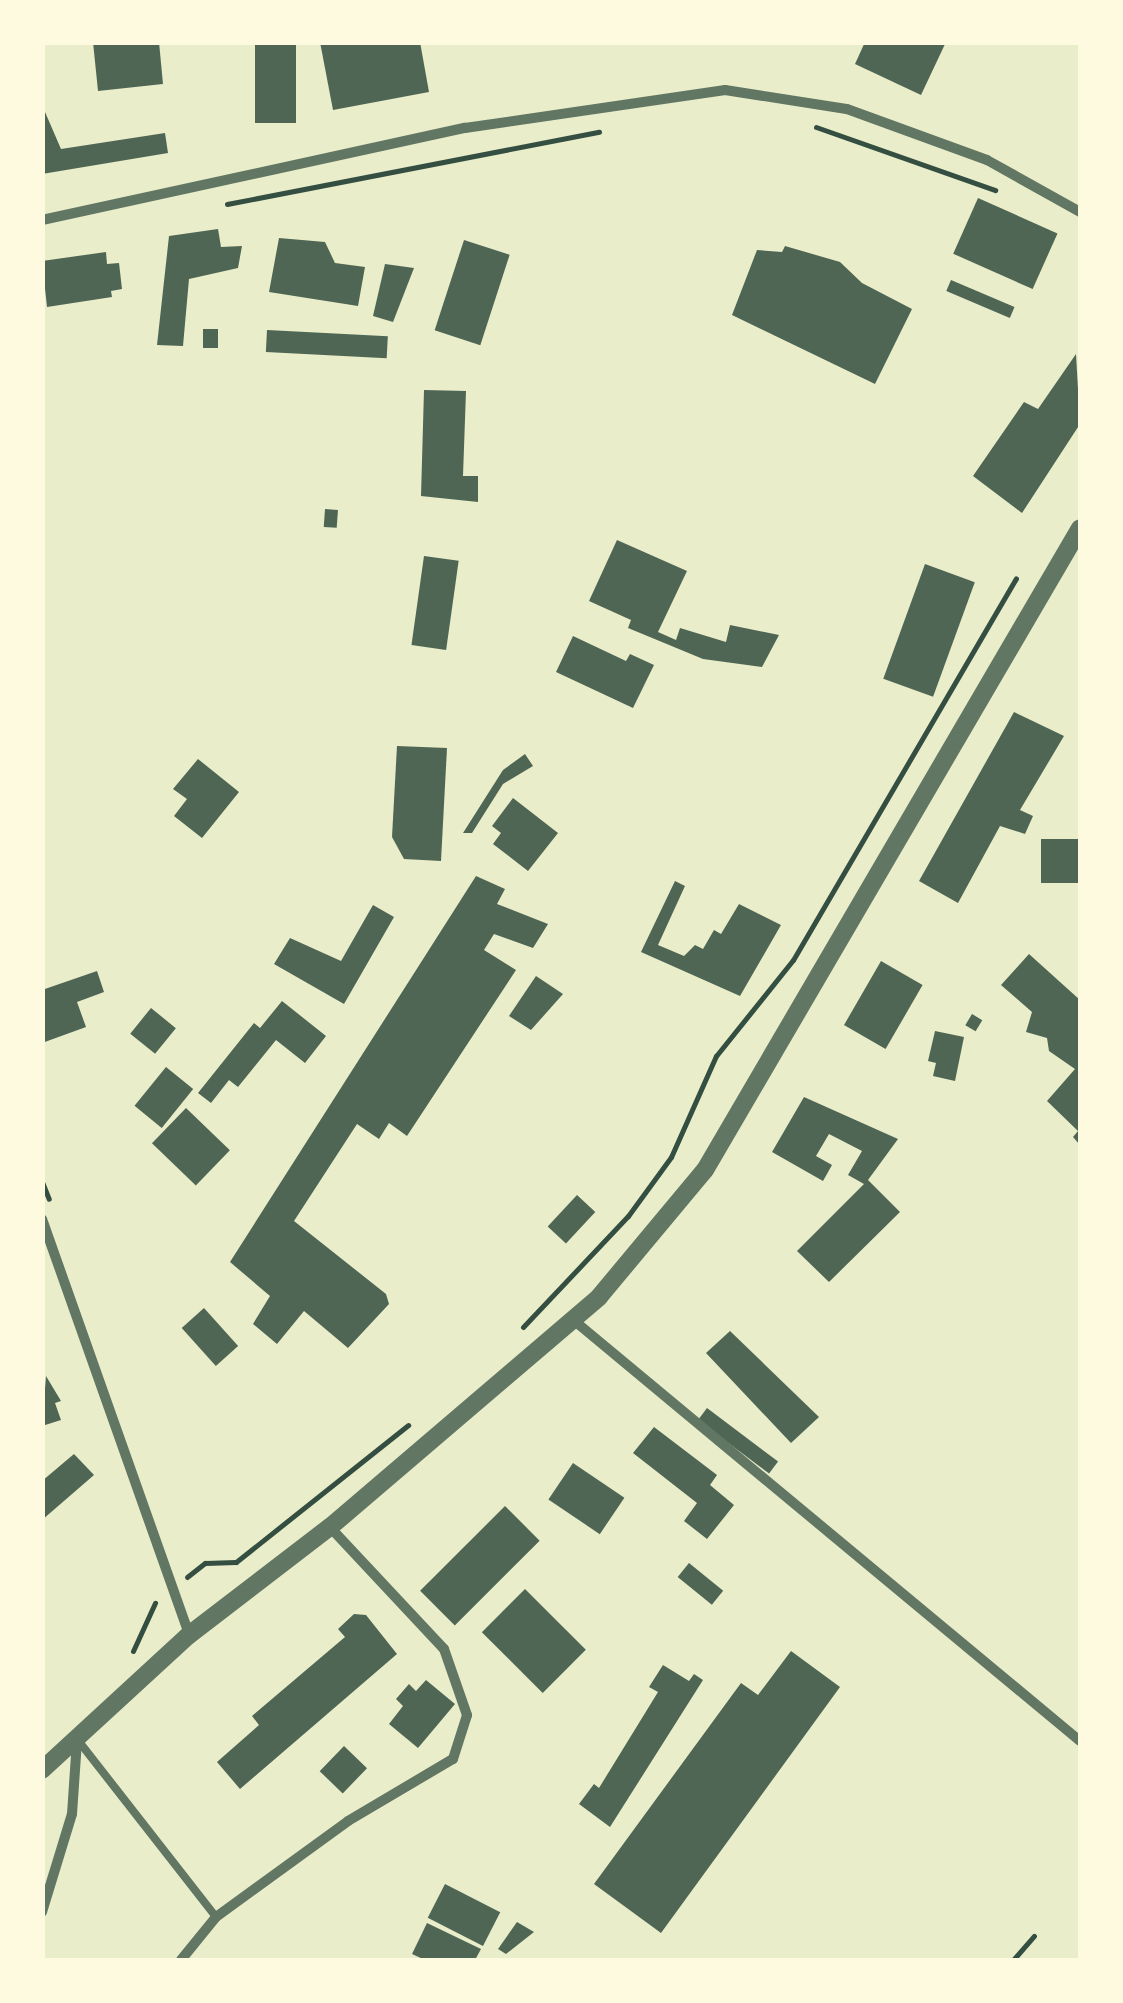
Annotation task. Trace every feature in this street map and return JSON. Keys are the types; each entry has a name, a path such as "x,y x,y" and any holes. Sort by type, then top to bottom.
{"street":[{"path":"42,220 466,128 725,90 847,109 988,160 1080,212"},
{"path":"42,1770 189,1635 330,1526 577,1322 705,1170 1080,528"},
{"path":"42,1219 189,1635"},
{"path":"577,1322 1080,1742"},
{"path":"182,1960 216,1918 348,1821 453,1758 467,1715 444,1649 330,1526"},
{"path":"42,1912 72,1814 77,1739"}],"lane":[{"path":"77,1739 216,1918"}],"path":[{"path":"810,126 1007,195"},
{"path":"210,207 608,130"},
{"path":"511,1338 607,1240 664,1168 716,1056 794,960 1016,578"},
{"path":"190,1575 205,1563 236,1562 411,1422"},
{"path":"125,1662 156,1602"},
{"path":"1013,1960 1034,1936"}],"building":[{"path":"93,42 159,42 163,84 98,91"},
{"path":"255,42 296,42 296,123 255,123"},
{"path":"320,42 420,42 429,92 333,110"},
{"path":"865,42 946,42 921,95 855,64"},
{"path":"42,105 61,149 165,133 168,153 42,174"},
{"path":"978,198 1057,233 1033,289 953,254"},
{"path":"218,229 221,247 242,246 238,268 189,279 183,346 157,345 169,236"},
{"path":"279,238 325,242 335,263 365,267 358,306 269,292"},
{"path":"464,240 510,255 480,345 435,330"},
{"path":"785,246 840,262 862,283 912,309 875,384 732,315 757,250 782,252"},
{"path":"106,252 107,264 119,263 122,289 111,291 112,297 47,307 42,261"},
{"path":"385,264 414,268 393,322 373,316"},
{"path":"951,280 1015,307 1010,318 946,291"},
{"path":"203,329 218,329 218,348 203,348"},
{"path":"267,330 388,336 387,358 266,352"},
{"path":"1076,354 1080,424 1022,513 973,476 1024,402 1038,409"},
{"path":"424,390 466,391 463,476 478,476 478,502 421,496"},
{"path":"325,509 338,510 337,528 324,527"},
{"path":"617,540 687,571 658,632 676,640 680,628 726,642 730,625 779,635 762,667 703,659 628,628 631,620 589,601"},
{"path":"424,556 459,561 446,650 411,645"},
{"path":"925,564 975,582 933,697 883,679"},
{"path":"573,636 626,661 630,654 654,665 633,708 556,672"},
{"path":"1014,712 1064,736 1020,810 1033,816 1025,834 1000,826 958,903 919,881"},
{"path":"397,746 447,748 441,861 404,859 392,837"},
{"path":"525,754 533,766 503,784 472,833 463,833 503,770"},
{"path":"198,759 239,792 202,838 174,816 187,799 173,789"},
{"path":"513,798 558,833 528,871 493,844 501,833 492,826"},
{"path":"1041,839 1080,839 1080,883 1041,883"},
{"path":"476,876 505,889 497,904 548,924 533,948 494,934 484,950 516,970 407,1136 389,1123 379,1139 357,1124 294,1221 386,1294 389,1304 348,1348 304,1311 277,1344 253,1324 270,1296 230,1262"},
{"path":"675,881 685,886 658,945 684,956 695,945 703,949 714,930 721,934 739,904 781,925 740,996 641,952"},
{"path":"373,905 394,917 344,1004 274,964 290,938 341,961"},
{"path":"1029,954 1080,1000 1080,1145 1073,1137 1078,1131 1047,1101 1075,1069 1049,1051 1047,1038 1026,1032 1032,1012 1001,985"},
{"path":"881,961 923,985 886,1049 844,1025"},
{"path":"97,971 104,992 77,1002 86,1027 42,1043 42,990"},
{"path":"536,976 563,994 531,1030 509,1016"},
{"path":"282,1001 326,1036 305,1063 276,1040 238,1087 229,1080 211,1103 198,1093 254,1023 260,1028"},
{"path":"151,1008 176,1028 155,1054 130,1034"},
{"path":"972,1014 982,1020 976,1031 965,1025"},
{"path":"935,1031 964,1037 955,1081 933,1076 936,1063 928,1061"},
{"path":"166,1067 193,1089 162,1128 135,1106"},
{"path":"804,1097 898,1139 868,1180 900,1212 829,1282 797,1251 864,1184 848,1175 862,1151 829,1134 816,1156 832,1165 823,1181 772,1152"},
{"path":"186,1108 230,1150 196,1186 152,1143"},
{"path":"577,1195 595,1212 566,1243 548,1226"},
{"path":"204,1308 238,1346 216,1366 182,1328"},
{"path":"730,1331 819,1417 791,1443 706,1353"},
{"path":"46,1376 61,1401 55,1403 61,1420 42,1426"},
{"path":"707,1408 778,1462 769,1474 698,1420"},
{"path":"654,1427 717,1475 710,1485 734,1505 707,1539 684,1521 697,1503 633,1453"},
{"path":"74,1454 94,1475 42,1520 42,1481"},
{"path":"573,1463 624,1498 600,1534 548,1499"},
{"path":"505,1506 540,1541 455,1626 420,1591"},
{"path":"689,1563 723,1591 712,1605 678,1577"},
{"path":"525,1589 586,1650 543,1693 482,1632"},
{"path":"354,1614 366,1615 397,1654 240,1789 217,1762 259,1725 252,1716 345,1637 338,1629"},
{"path":"791,1651 840,1687 661,1933 594,1884 741,1683 758,1695"},
{"path":"663,1665 689,1681 694,1674 703,1680 610,1827 579,1804 594,1784 599,1788 658,1692 649,1687"},
{"path":"426,1680 455,1704 418,1748 389,1724 403,1706 396,1699 409,1684 416,1691"},
{"path":"344,1746 367,1768 343,1793 320,1771"},
{"path":"445,1884 500,1912 483,1946 428,1918"},
{"path":"517,1922 534,1932 506,1954 498,1949"},
{"path":"427,1923 481,1949 475,1960 425,1960 412,1954"}]}
